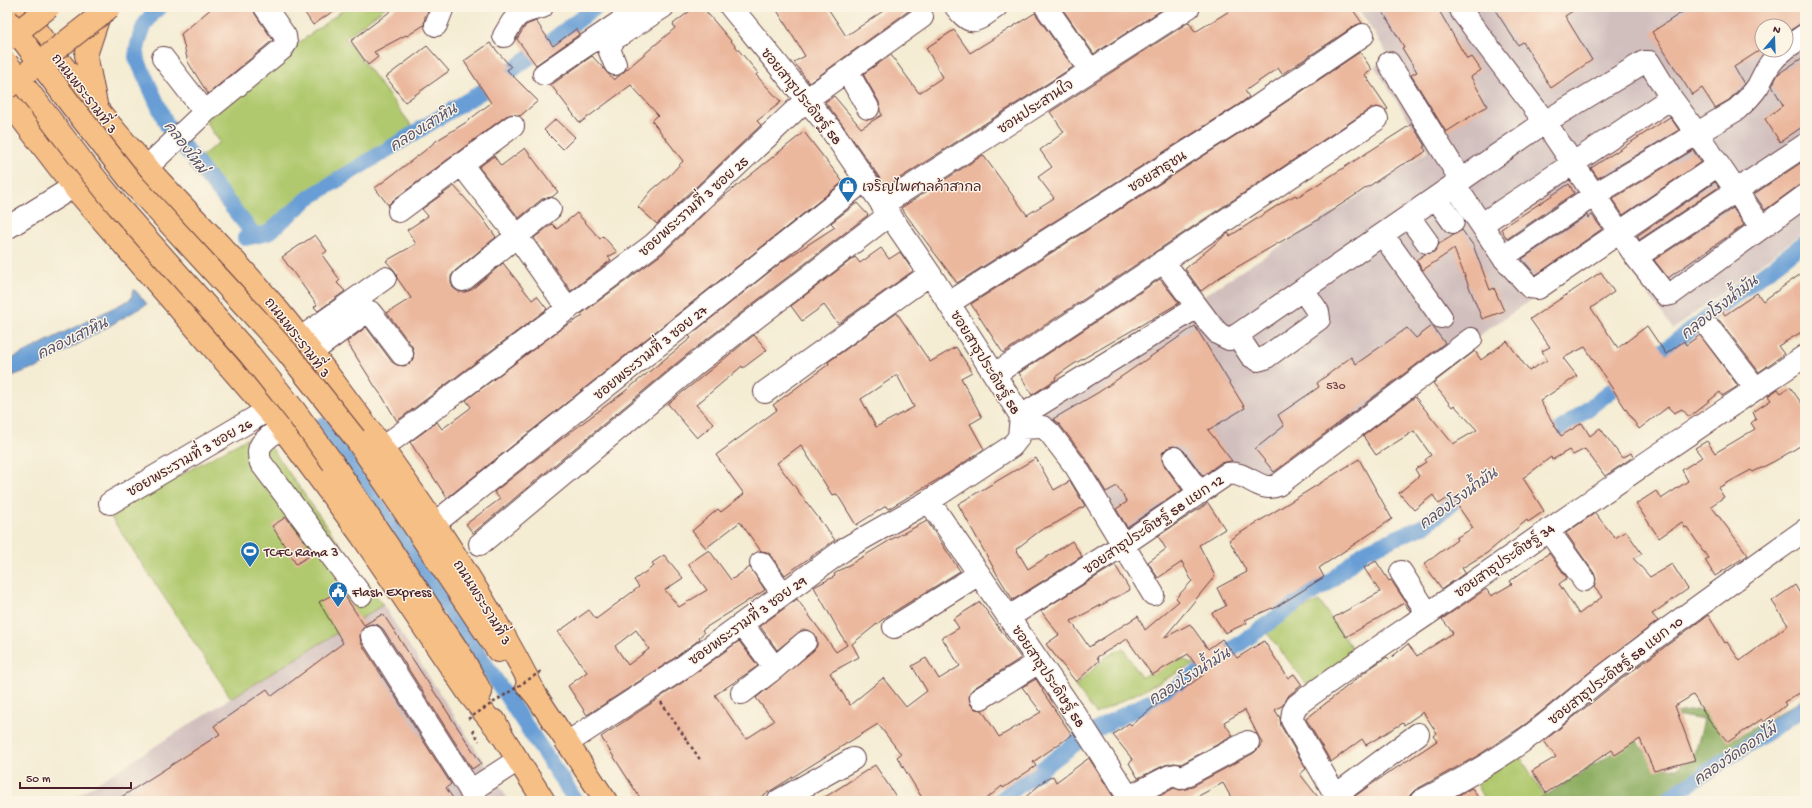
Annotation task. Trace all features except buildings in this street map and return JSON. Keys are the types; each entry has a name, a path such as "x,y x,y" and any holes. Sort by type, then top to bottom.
{"main road":[{"path":"7,40 49,7"},
{"path":"97,110 86,55 102,7"},
{"path":"7,88 110,7"},
{"name":"ถนนพระรามที่ 3","path":"19,12 97,110 131,149 154,160 306,345 382,448 434,524 502,630 537,697 606,801"},
{"name":"ถนนพระรามที่ 3","path":"19,12 71,105 133,184 287,352 355,438 491,641 537,697"},
{"path":"7,63 88,170 127,217 250,355 295,411 333,463 461,655 475,678 502,735"},
{"path":"7,100 75,189 282,427 362,535 456,677 502,735 544,801"},
{"path":"75,189 79,173 87,160 100,149 113,146 131,149"}],"street":[{"path":"154,160 203,114 282,49 286,43 285,36 265,7"},
{"path":"504,36 515,16 524,11 542,7"},
{"path":"544,74 642,7"},
{"path":"614,64 609,49 614,39 663,7"},
{"name":"ซอยสาธุประดิษฐ์ 58","path":"731,7 832,131 930,274 995,374 1021,422 1019,437 1012,446 929,501 1096,745 1130,799"},
{"path":"956,7 965,18 970,21 975,21 996,7"},
{"path":"1046,7 1090,70"},
{"name":"ซอนประสานใจ","path":"480,544 885,210 1090,70 1189,7"},
{"path":"1460,7 1462,12 1545,122 1636,257 1666,295 1805,196"},
{"name":"ซอยพระรามที่ 3 ซอย 25","path":"382,448 654,244 806,100 922,17"},
{"name":"ซอยสาธุชน","path":"948,303 1245,115 1362,35"},
{"path":"1794,43 1805,35"},
{"path":"163,58 203,114"},
{"path":"1503,256 1594,195 1736,110 1748,99 1773,58"},
{"path":"1163,261 1219,334 1229,338 1237,335 1410,217 1545,122 1646,62 1649,62 1671,98 1698,133 1718,165 1761,227"},
{"path":"1389,63 1482,224 1503,256 1530,287 1538,288 1718,165"},
{"path":"846,71 868,108"},
{"path":"1482,224 1671,98"},
{"path":"995,374 1377,119"},
{"path":"399,211 513,126"},
{"path":"1636,257 1805,145"},
{"path":"462,164 517,236 568,309"},
{"name":"ซอยพระรามที่ 3 ซอย 27","path":"434,524 865,180"},
{"path":"7,228 75,189"},
{"path":"1436,198 1453,222"},
{"path":"463,280 550,209"},
{"path":"1410,217 1427,242"},
{"path":"1383,235 1440,317"},
{"path":"765,392 930,274"},
{"path":"306,345 385,278"},
{"path":"1237,335 1251,356 1258,360 1265,358 1319,319 1318,312 1303,290"},
{"path":"1021,422 1197,306"},
{"path":"306,345 366,312 370,312 402,354"},
{"path":"1710,329 1756,389"},
{"name":"ซอยสาธุประดิษฐ์ 58 แยก 12","path":"1009,617 1123,545 1227,474 1235,472 1265,487 1272,488 1278,485 1471,339"},
{"name":"ซอยสาธุประดิษฐ์ 34","path":"1337,798 1292,720 1293,712 1297,705 1365,655 1428,614 1548,530 1805,356"},
{"name":"ซอยพระรามที่ 3 ซอย 26","path":"110,503 268,410"},
{"path":"1021,422 1043,427 1050,433 1076,467 1153,594"},
{"path":"282,427 260,446 258,454 261,462 361,595"},
{"path":"1174,458 1200,493"},
{"name":"ซอยพระรามที่ 3 ซอย 29","path":"567,743 676,672 846,548 929,501"},
{"path":"1548,530 1584,580"},
{"name":"ซอยสาธุประดิษฐ์ 58 แยก 10","path":"1421,801 1468,776 1523,742 1579,695 1715,594 1805,530"},
{"path":"762,563 783,594"},
{"path":"1401,572 1428,614"},
{"path":"894,627 979,574"},
{"path":"742,624 775,668"},
{"path":"372,636 474,796 518,760"},
{"path":"742,693 775,668 805,642"},
{"path":"981,698 1039,662"},
{"path":"1337,798 1418,734"},
{"path":"1130,799 1170,776 1176,775 1181,778 1248,742"},
{"path":"778,801 853,759"}],"path":[{"path":"468,719 543,670"},
{"path":"652,688 701,761"}],"shaded area":[{"path":"1357,7 1805,7 1805,231 1673,329 1613,245 1481,334 1274,481 1239,462 1126,536 1035,403 1429,151 1375,67 1389,56"},
{"path":"383,605 509,801 69,801 231,698"}],"green space":[{"path":"347,7 386,7 345,38 412,126 265,228 241,228 188,166 220,142 205,121 300,42"},
{"name":"TCFC Rama 3","path":"257,433 270,446 383,605 231,698 109,514"},
{"path":"1319,601 1356,654 1309,687 1267,633 1296,612"},
{"path":"1123,648 1141,677 1181,659 1195,664 1096,714 1075,686 1106,657"},
{"path":"1805,697 1805,710 1663,801 1537,801 1635,739 1659,767 1677,769 1695,754 1704,720 1669,714 1702,709 1735,738 1769,720"},
{"path":"1518,753 1545,797 1537,801 1485,801 1475,782"}],"water":[{"path":"134,289 147,304 35,369 30,369 7,378 7,361 131,299"}],"waterway":[{"name":"คลองใหม่","path":"160,7 150,17 143,29 138,43 136,57 168,127 255,236"},
{"name":"คลองเสาหิน","path":"245,238 268,233 310,197 491,86 596,7"},
{"name":"คลองโรงน้ำมัน","path":"1542,444 1805,242"},
{"path":"322,425 418,563 576,801"},
{"name":"คลองโรงน้ำมัน","path":"999,801 1076,743 1106,724 1171,691 1227,653 1295,604 1327,584 1365,551 1424,526 1471,488"},
{"name":"คลองวัดดอกไม้","path":"1664,801 1805,707"}],"place":[{"name":"เจริญไพศาลค้าสากล","path":"848,203"},
{"name":"TCFC Rama 3","path":"250,568"},
{"name":"Flash Express","path":"338,608"}]}
